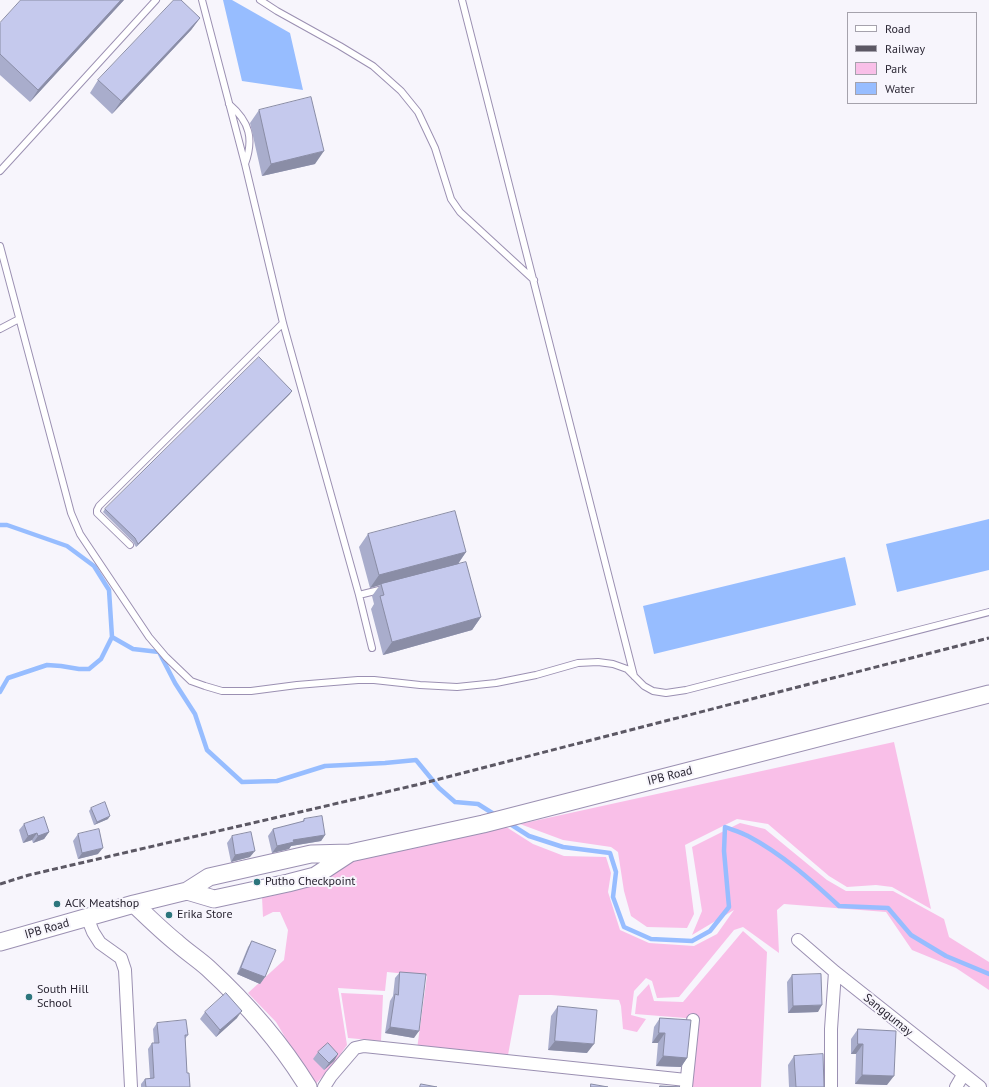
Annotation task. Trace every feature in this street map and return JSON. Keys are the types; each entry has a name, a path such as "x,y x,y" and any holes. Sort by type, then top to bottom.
{"street":[{"name":"IPB Road","path":"0,942 134,904 187,891 209,876 312,854 350,853 483,824 989,694"},
{"name":"IPB Road","path":"187,891 214,899 288,883 315,876 350,853"},
{"path":"134,904 177,944 207,967 229,989 265,1028 295,1066 308,1087"},
{"path":"87,917 92,932 100,943 121,958 125,970 131,1087"},
{"name":"Sanggumay","path":"798,940 835,972 980,1087"},
{"path":"831,1087 835,972"},
{"path":"324,1087 355,1048 364,1046 686,1083 693,1020"},
{"path":"956,1087 963,1075"}],"lane":[{"path":"0,171 156,0"},
{"path":"202,0 245,164 283,323 359,595 372,648"},
{"path":"260,0 373,66 401,90 418,112 435,148 451,198 460,212 534,280"},
{"path":"462,0 634,676"},
{"path":"229,104 242,117 246,124 250,150 245,164"},
{"path":"0,246 71,513 80,534 148,637 166,657 191,680 205,686 222,691 251,691 358,680 374,680 457,687 496,683 536,675 578,663 598,662 613,664 627,669 644,686 653,691 666,693 686,690 989,612"},
{"path":"0,329 19,319"},
{"path":"130,545 97,513 99,506 283,323"},
{"path":"359,595 388,588"}],"green space":[{"path":"894,742 931,909 892,887 876,885 847,887 829,876 768,824 737,819 685,845 694,914 687,928 647,927 631,916 624,891 618,852 611,847 563,840 520,824"},
{"path":"500,823 533,844 564,856 606,857 611,873 608,892 620,930 649,943 694,946 717,934 734,910 692,935 702,911 692,847 740,823 765,829 827,880 846,891 893,891 944,919 949,937 989,962 989,990 956,968 912,950 886,912 784,904 777,910 779,953 743,927 734,930 679,997 657,998 652,981 646,978 634,991 631,1015 646,1019 637,1032 623,1029 619,1000 551,995 519,995 508,1055 417,1049 427,976 387,972 385,991 338,988 347,1045 332,1066 314,1086 276,1022 248,993 284,960 288,930 280,912 273,912 263,917 262,897 354,858"},
{"path":"743,931 767,952 761,1087 692,1087 698,1019 635,1014 637,997 649,984 654,1001 683,1002"},
{"path":"341,993 383,995 381,1041 348,1038"}],"water":[{"path":"223,0 232,0 290,33 303,90 242,81"},
{"path":"989,519 989,570 897,592 886,544"},
{"path":"845,557 856,605 654,654 643,606"}],"building":[{"path":"21,0 121,0 38,90 0,54 0,23"},
{"path":"174,0 181,0 200,18 121,101 98,80"},
{"path":"311,97 324,151 271,164 259,110"},
{"path":"259,357 292,391 138,544 135,538 105,509"},
{"path":"455,511 466,552 379,575 368,534"},
{"path":"466,562 481,617 392,642 380,596 384,595 381,584"},
{"path":"105,802 110,816 97,822 91,808"},
{"path":"322,816 325,835 293,840 294,842 277,846 273,829 304,821 304,819"},
{"path":"44,817 49,832 38,836 37,833 28,836 24,824"},
{"path":"99,829 103,848 82,853 78,834"},
{"path":"251,832 255,851 235,855 232,836"},
{"path":"252,941 276,950 265,977 241,968"},
{"path":"400,972 426,974 419,1031 390,1027 395,994 398,995"},
{"path":"821,974 822,1005 793,1006 792,975"},
{"path":"226,993 242,1011 220,1030 205,1012"},
{"path":"558,1006 597,1010 594,1044 555,1041"},
{"path":"660,1018 691,1020 687,1058 663,1056 665,1033 659,1033"},
{"path":"186,1020 188,1035 185,1035 187,1073 189,1073 190,1087 146,1087 145,1079 154,1078 152,1043 159,1043 157,1023"},
{"path":"858,1029 896,1031 894,1076 862,1075 863,1044 858,1044"},
{"path":"328,1043 338,1054 329,1063 318,1052"},
{"path":"823,1054 824,1087 796,1087 794,1056"},
{"path":"421,1084 437,1087 420,1087"},
{"path":"591,1084 608,1087 591,1087"}],"waterway":[{"path":"0,525 7,525 67,546 94,566 109,590 112,637 101,659 89,669 47,665 8,678 0,692"},
{"path":"112,637 133,649 159,652 175,683 195,714 207,750 242,782 277,781 325,766 416,760 439,788 455,802 478,804 497,816"},
{"path":"507,822 529,836 563,847 610,853 616,872 613,897 624,927 651,939 692,941 710,931 729,907 724,851 725,827 740,832 773,851 807,877 839,906 888,908 911,935 946,956 989,974"}],"railway":[{"path":"0,884 29,875 416,785 989,638"}],"place":[{"name":"Putho Checkpoint","path":"257,882"},
{"name":"ACK Meatshop","path":"57,904"},
{"name":"Erika Store","path":"169,915"},
{"name":"South Hill School","path":"29,997"}]}
